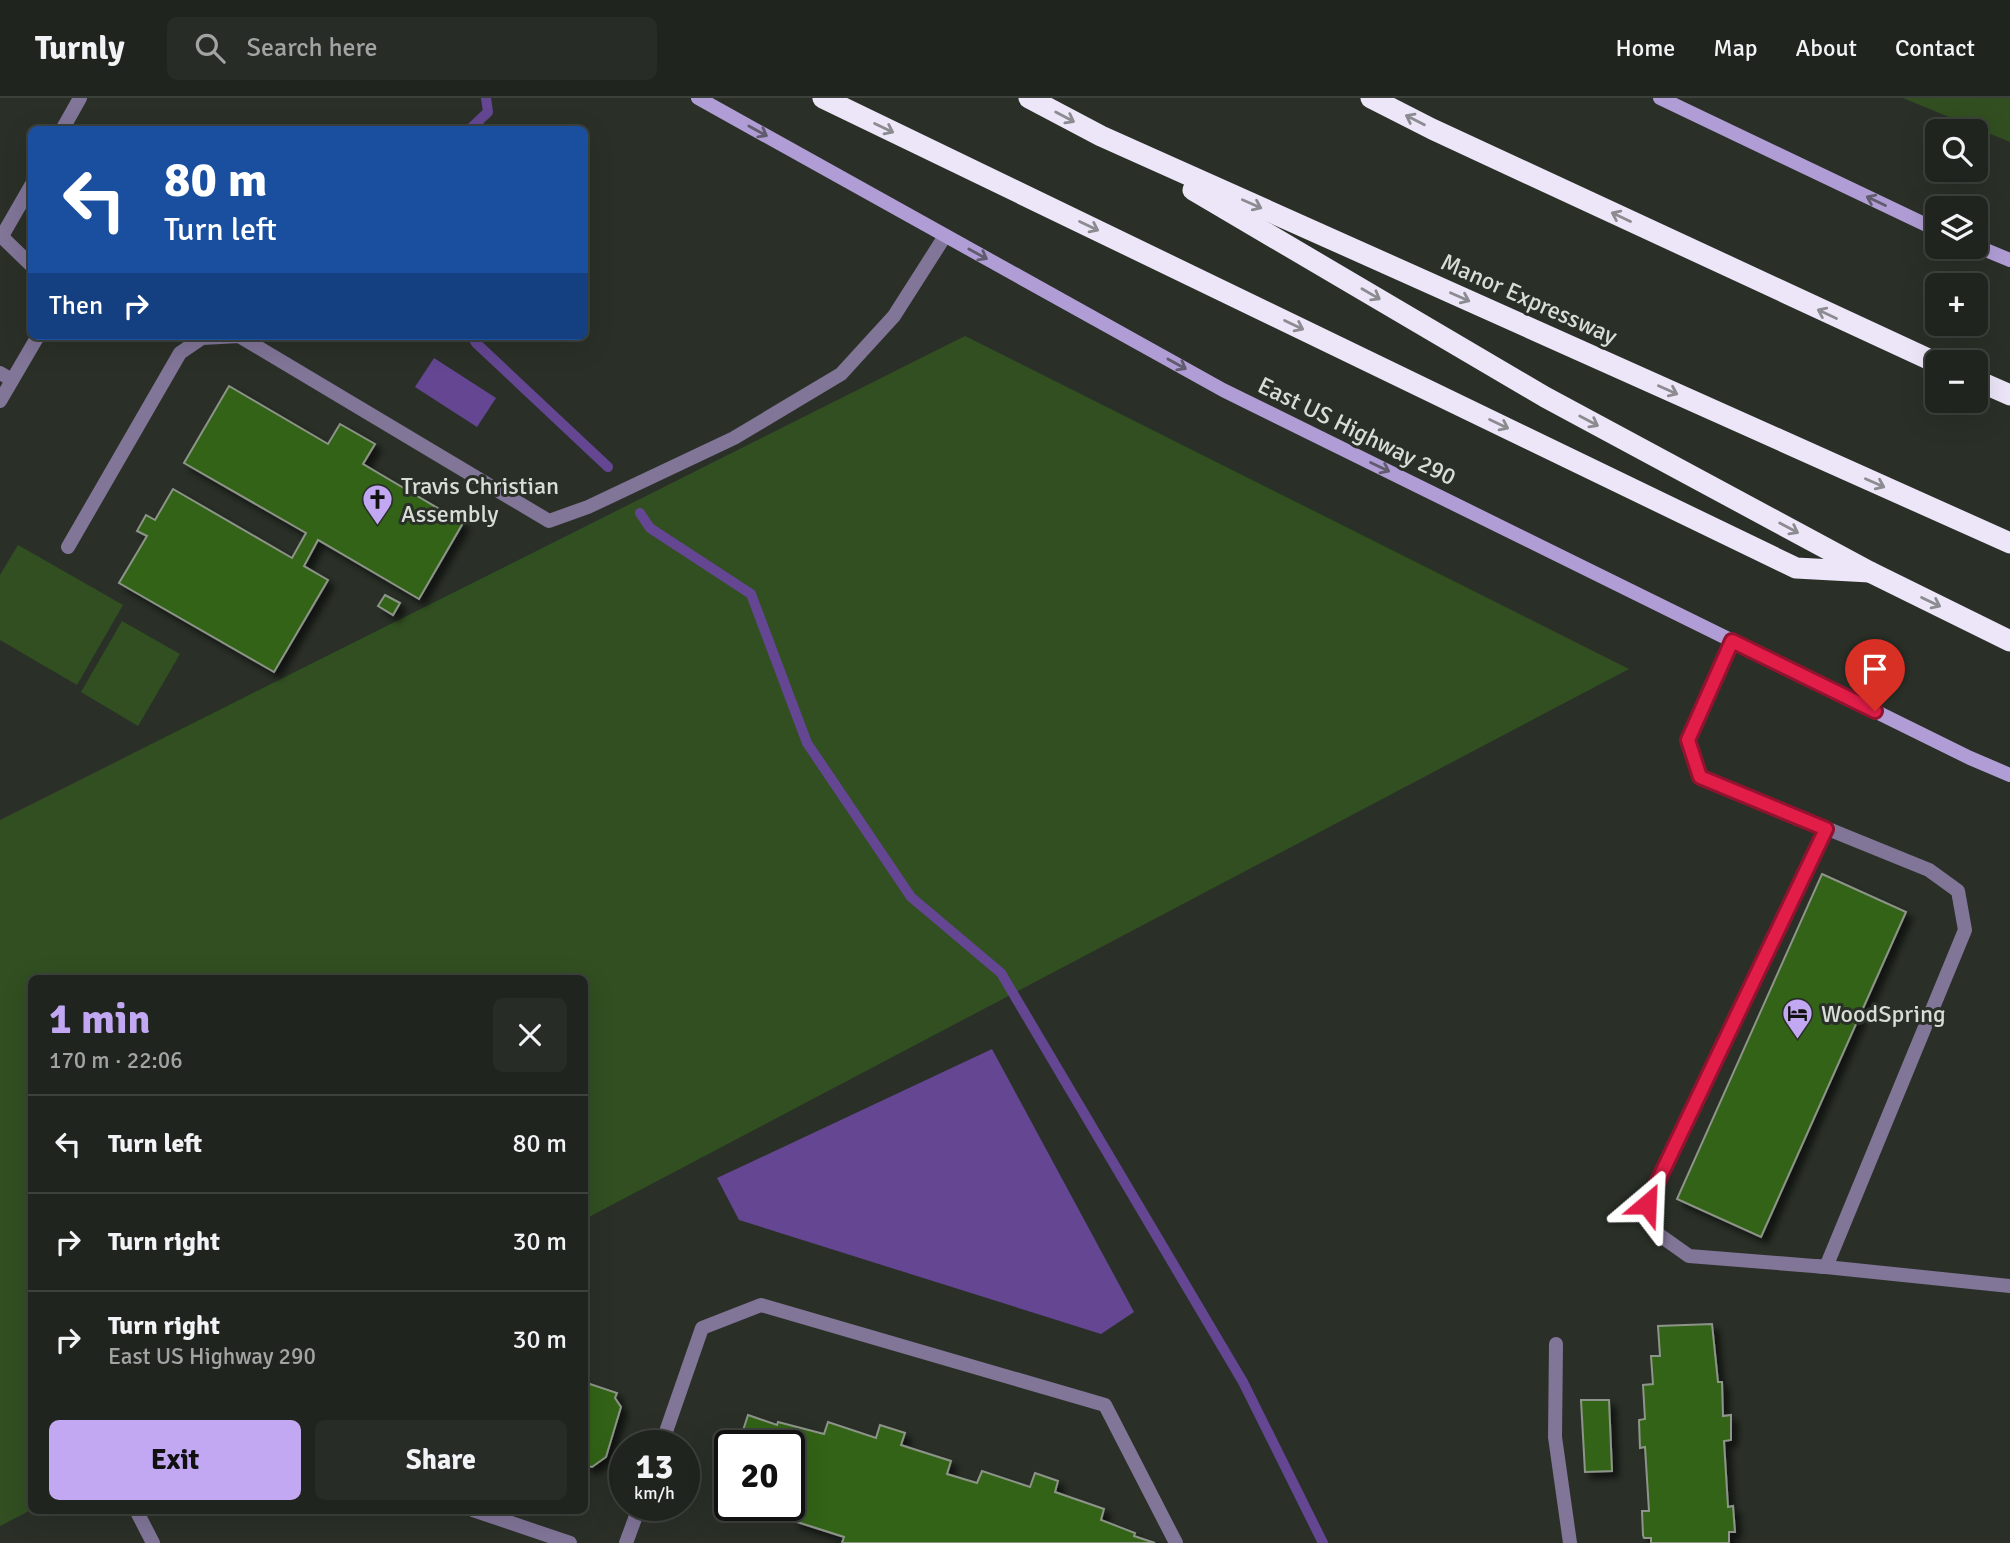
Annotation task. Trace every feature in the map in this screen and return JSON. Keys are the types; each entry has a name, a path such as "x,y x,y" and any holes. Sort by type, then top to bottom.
{"highway":[{"path":"823,98 1796,568 1870,572"},
{"name":"Manor Expressway","path":"1028,98 1101,136 2010,543"},
{"path":"1371,98 1432,129 1925,358"},
{"path":"1101,136 1545,397 1870,572 2010,641"},
{"path":"1889,342 1925,354"},
{"path":"1988,376 2010,383"},
{"path":"1988,385 2010,395"}],"main road":[{"name":"East US Highway 290","path":"698,98 1223,390 1970,758 2010,775"},
{"path":"1660,98 1925,224"},
{"path":"1988,252 2010,260"}],"street":[{"path":"64,126 80,98"},
{"path":"28,191 1,236 28,262"},
{"path":"246,340 549,521 588,507 734,438 841,373 894,316 945,236"},
{"path":"0,401 6,376 35,340"},
{"path":"68,547 180,353 199,340"},
{"path":"1732,641 1688,740 1700,777 1929,870 1958,891 1965,930 1826,1267 1689,1256 1658,1234 1647,1204 1826,829"},
{"path":"1816,1266 2010,1286"},
{"path":"667,1430 702,1328 761,1305 1105,1405 1176,1543"},
{"path":"1556,1344 1555,1437 1570,1543"},
{"path":"138,1514 153,1543"},
{"path":"485,1514 570,1543"},
{"path":"626,1543 634,1521"}],"green space":[{"path":"1903,98 2010,98 2010,142 1988,133 1988,119 1954,119"},
{"path":"965,336 1629,669 588,1217 588,975 28,975 28,1512 0,1526 0,820"},
{"path":"18,545 123,605 77,685 0,640 0,575"},
{"path":"122,621 180,654 138,726 81,692"}],"shaded area":[{"path":"434,358 496,398 477,427 415,387"},
{"path":"992,1049 1134,1312 1101,1334 739,1220 717,1178"}],"building":[{"name":"Travis Christian Assembly","path":"229,386 328,444 340,424 375,444 363,464 463,523 419,599 318,540 304,566 328,580 274,672 119,583 147,536 137,531 146,515 155,520 173,489 292,558 306,533 184,463"},
{"path":"385,595 400,603 393,615 378,606"},
{"name":"WoodSpring","path":"1822,874 1906,912 1761,1237 1677,1199"},
{"path":"1712,1324 1718,1382 1722,1382 1723,1416 1731,1415 1731,1440 1724,1441 1728,1507 1733,1506 1735,1532 1729,1532 1729,1543 1651,1543 1651,1538 1644,1538 1643,1535 1642,1511 1649,1511 1645,1447 1640,1448 1639,1420 1645,1419 1643,1385 1653,1384 1651,1356 1660,1356 1658,1326"},
{"path":"588,1383 617,1393 615,1398 621,1407 614,1430 609,1430 606,1457 592,1467 588,1466"},
{"path":"1581,1400 1609,1400 1612,1471 1585,1472"},
{"path":"748,1415 777,1425 778,1422 824,1434 828,1422 876,1438 880,1425 905,1433 901,1445 951,1461 947,1474 977,1483 982,1471 1030,1487 1035,1473 1058,1481 1055,1492 1104,1509 1101,1520 1155,1543 842,1543 844,1537 794,1521 805,1521 805,1430 743,1430"}],"waterway":[{"path":"473,126 488,112 486,98"},
{"path":"474,340 608,467"},
{"path":"640,513 650,528 751,594 807,743 911,897 1001,973 1243,1382 1323,1543"}],"place":[{"name":"Travis Christian Assembly","path":"378,527"},
{"name":"WoodSpring","path":"1798,1041"}],"route":[{"path":"1647,1204 1826,829 1700,777 1688,740 1732,641 1875,711"}]}
